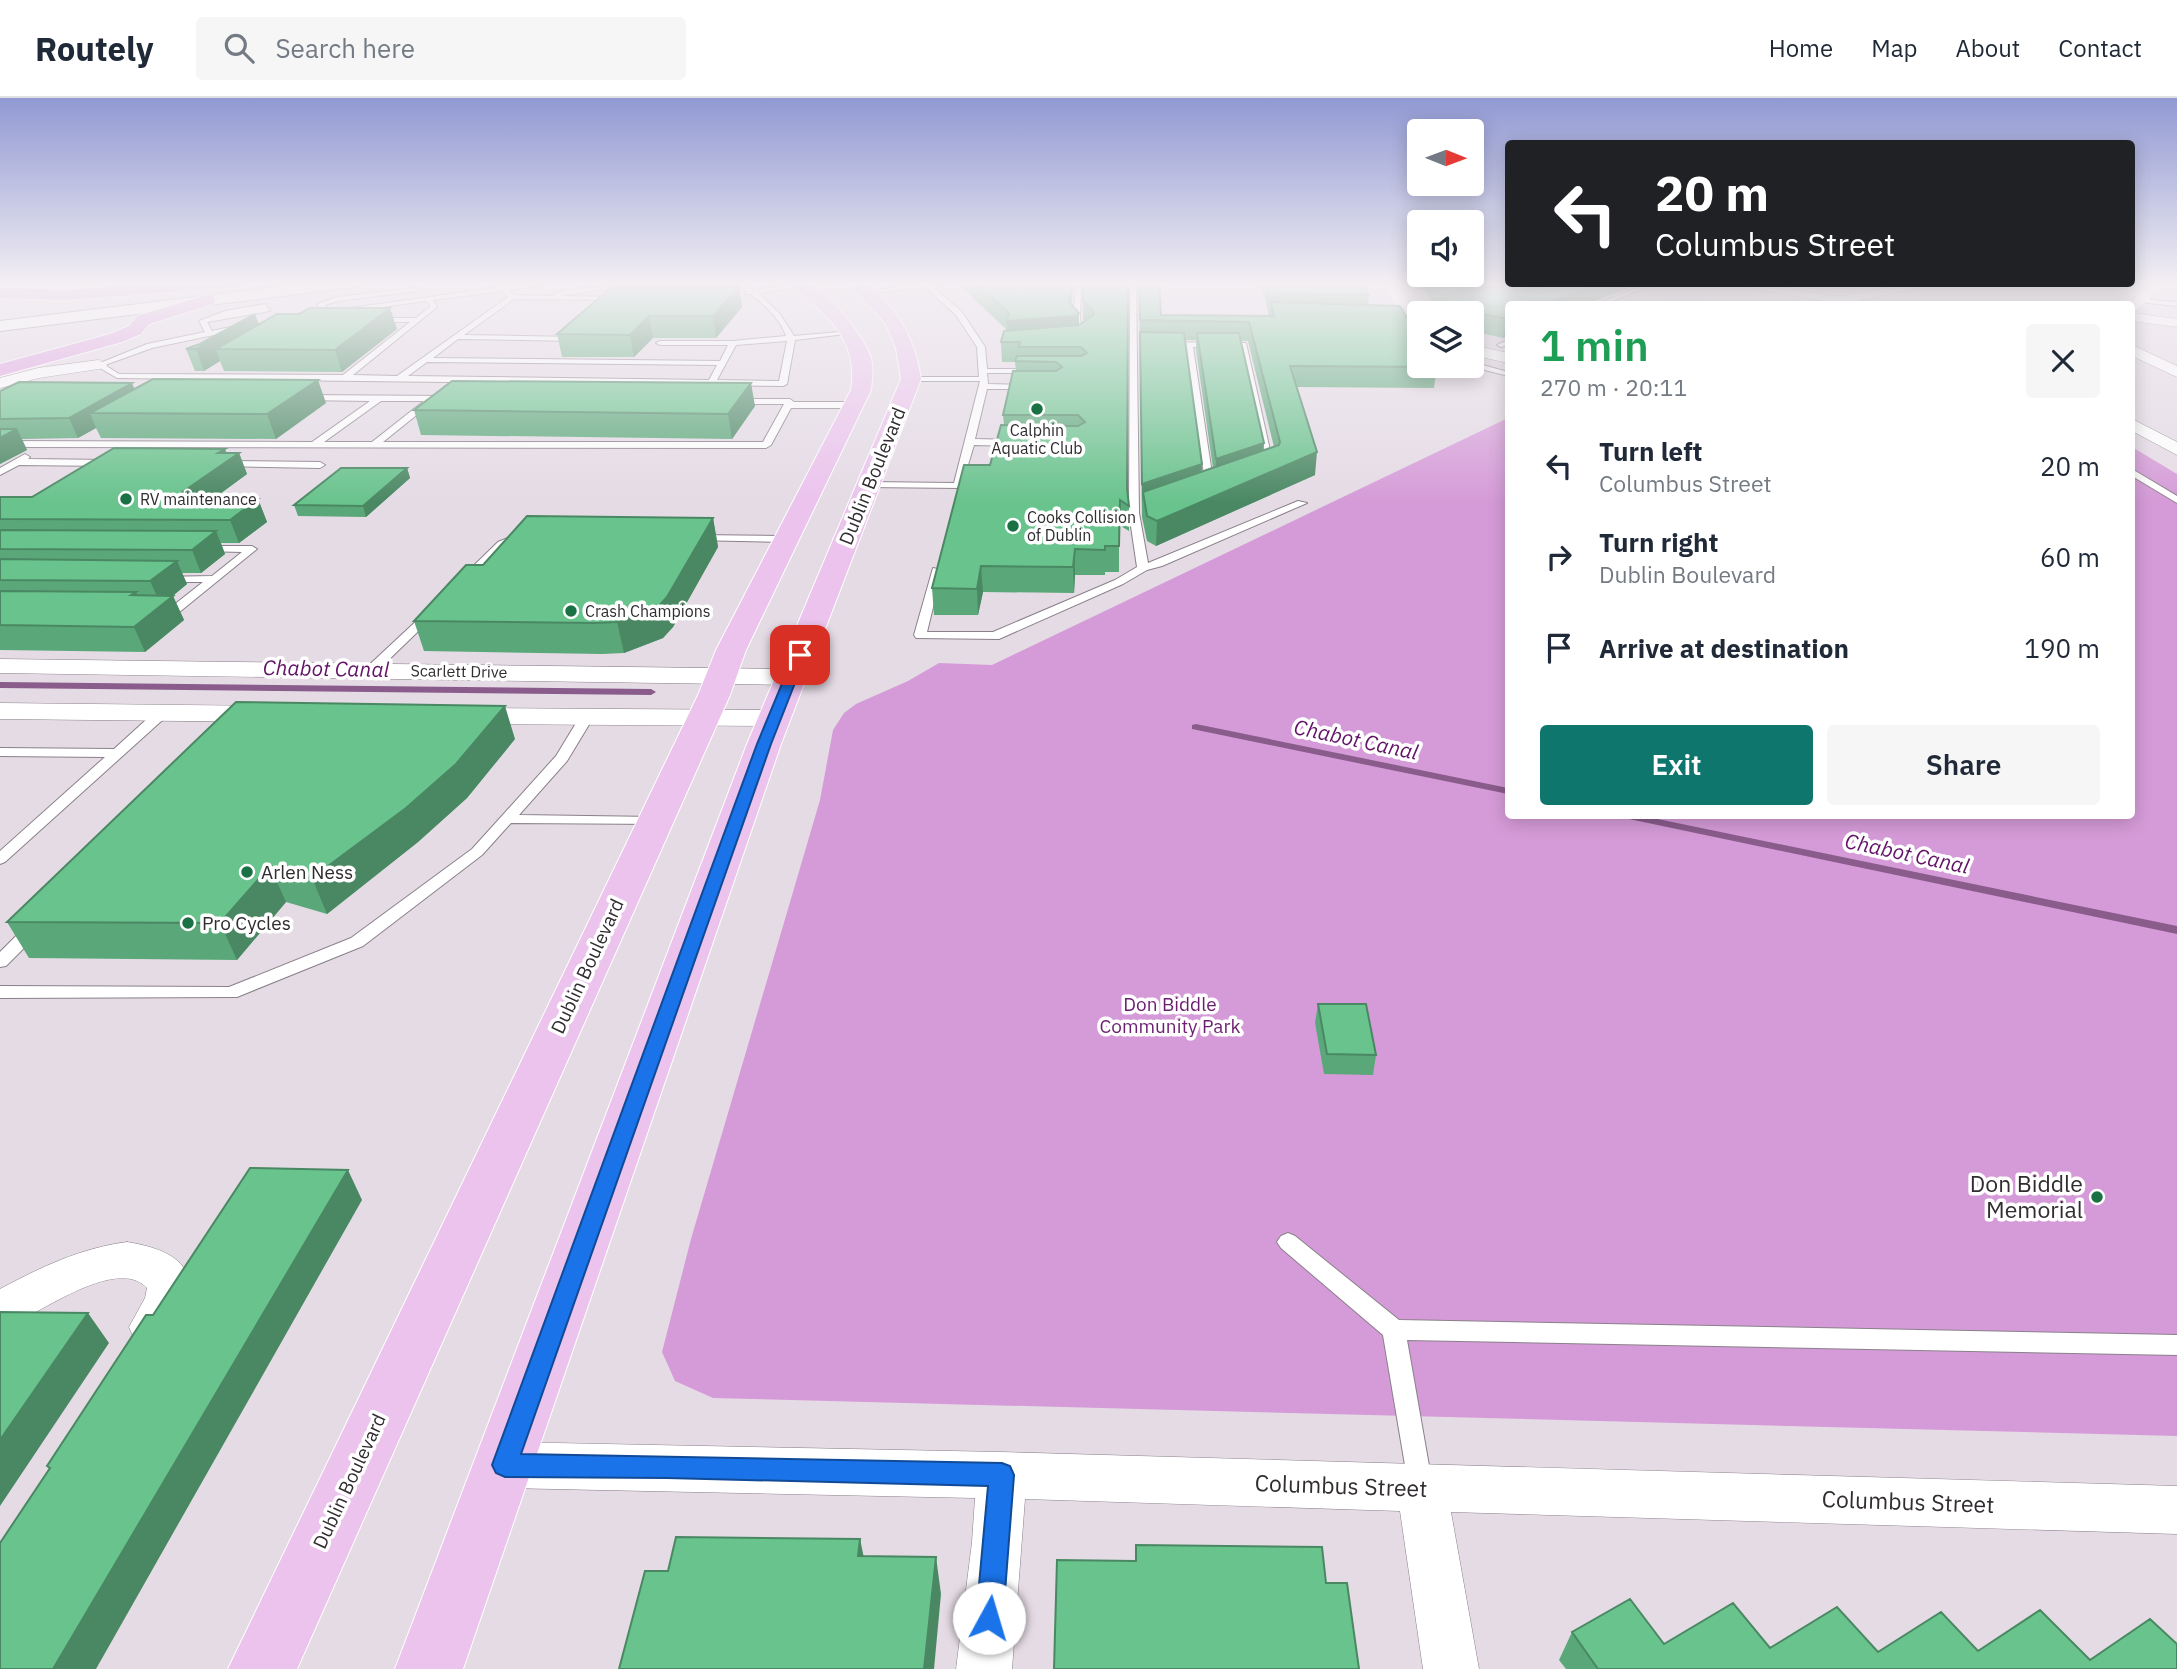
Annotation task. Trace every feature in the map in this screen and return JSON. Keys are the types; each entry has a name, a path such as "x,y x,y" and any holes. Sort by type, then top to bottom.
{"highway":[{"path":"0,370 53,355"}],"main road":[{"name":"Dublin Boulevard","path":"262,1669 713,696 731,650 853,405 865,372 859,355"},
{"path":"900,377 905,355"},
{"name":"Dublin Boulevard","path":"429,1669 783,697 868,485 900,377"}],"street":[{"path":"2143,355 2177,372"},
{"path":"0,383 38,373 99,365"},
{"path":"2143,372 2177,372"},
{"path":"2135,426 2177,450"},
{"name":"Scarlett Drive","path":"0,666 371,670 713,696 783,697"},
{"name":"Scarlett Drive","path":"438,716 586,718 713,696 783,697"},
{"path":"0,711 163,712 239,723 289,714"},
{"path":"0,1311 88,1267 126,1260 147,1263 166,1278 169,1294 167,1303 128,1363"},
{"name":"Columbus Street","path":"505,1465 667,1466 1002,1475 2177,1510"},
{"path":"984,1669 998,1542 1002,1475"},
{"path":"1422,1489 1451,1669"}],"lane":[{"path":"99,365 125,355"},
{"path":"346,377 373,355"},
{"path":"399,377 432,355"},
{"path":"712,382 726,355"},
{"path":"99,365 117,376 399,377 783,384 788,355"},
{"path":"955,500 984,379 982,355"},
{"path":"1133,355 1134,513 1143,568"},
{"path":"1191,355 1209,487"},
{"path":"1245,355 1271,466 1258,470"},
{"path":"425,360 722,363"},
{"path":"1484,368 1505,373"},
{"path":"206,376 217,370"},
{"path":"984,379 1039,372"},
{"path":"900,377 984,379 1044,387"},
{"path":"297,398 460,399"},
{"path":"314,444 378,399"},
{"path":"375,444 432,399"},
{"path":"0,444 766,445 790,402 721,401"},
{"path":"788,405 853,405"},
{"path":"80,444 104,430"},
{"path":"970,442 1024,443"},
{"path":"0,453 30,454 0,472"},
{"path":"16,462 123,463"},
{"path":"88,475 109,463"},
{"path":"215,464 320,465"},
{"path":"2135,474 2177,500"},
{"path":"1196,492 1221,483"},
{"path":"868,485 958,486"},
{"path":"941,554 920,635 995,636 1119,582 1143,568 1302,503"},
{"path":"1134,513 1146,509"},
{"path":"454,591 502,544 519,537 532,537"},
{"path":"679,538 786,539"},
{"path":"147,611 173,612 252,549 186,548"},
{"path":"147,579 214,579"},
{"path":"371,670 435,610"},
{"path":"0,859 163,712"},
{"path":"0,992 231,993 357,942 477,852 562,758 586,718"},
{"path":"0,752 118,753"},
{"path":"507,819 655,821"},
{"path":"0,962 48,914"},
{"path":"1288,1242 1394,1330 2177,1346"},
{"path":"1394,1330 1422,1489"}],"green space":[{"name":"Don Biddle Community Park","path":"1505,419 1505,819 2135,819 2135,449 2177,474 2177,1436 713,1398 675,1381 662,1352 691,1239 820,800 833,730 844,713 856,704 908,681 939,663 992,665"}],"building":[{"path":"1128,355 1129,506 1120,500 1119,546 1105,546 1105,550 1075,549 1073,567 981,566 977,589 932,588 964,465 990,465 1001,425 1078,426 1085,422 1078,415 1003,415 1013,371 1056,371 1062,367 1056,362 1015,361 1017,356"},
{"path":"1140,355 1187,355 1202,464 1142,484"},
{"path":"1200,355 1244,355 1264,443 1216,459"},
{"path":"1258,355 1407,355 1407,367 1290,366 1317,452 1157,521 1147,516 1143,492 1279,445"},
{"path":"153,379 318,380 267,414 90,413"},
{"path":"452,381 751,383 728,414 414,410"},
{"path":"19,382 132,383 69,418 0,419 0,391"},
{"path":"0,429 17,429 0,438"},
{"path":"114,448 225,449 218,453 239,453 174,498 258,499 230,520 0,519 0,497 32,497"},
{"path":"341,468 407,468 363,506 294,505"},
{"path":"527,516 713,518 667,597 657,608 617,622 414,621 466,565 483,565"},
{"path":"0,530 216,531 192,550 0,549"},
{"path":"0,559 177,561 150,581 0,580"},
{"path":"0,591 136,592 131,595 173,596 134,627 0,625"},
{"name":"Arlen Ness","path":"236,702 505,706 456,764 406,808 312,878 270,866 220,923 7,922"},
{"path":"1318,1004 1366,1004 1376,1055 1327,1054"},
{"path":"250,1168 348,1170 53,1669 0,1669 0,1543 146,1315 153,1315"},
{"path":"0,1312 88,1313 0,1440"},
{"path":"676,1537 860,1539 858,1556 936,1557 924,1669 619,1669 645,1571 668,1571"},
{"path":"1136,1545 1322,1547 1326,1583 1347,1583 1359,1669 1054,1669 1057,1560 1136,1561"},
{"path":"1630,1599 1664,1644 1733,1603 1770,1648 1837,1607 1878,1652 1941,1612 1978,1651 2040,1610 2090,1660 2150,1619 2177,1644 2177,1669 1598,1669 1572,1632"}],"waterway":[{"name":"Chabot Canal","path":"0,685 651,692"},
{"name":"Chabot Canal","path":"1196,727 1505,790"},
{"name":"Chabot Canal","path":"1643,819 2177,930"}],"place":[{"name":"Calphin Aquatic Club","path":"1037,409"},
{"name":"RV maintenance","path":"126,499"},
{"name":"Cooks Collision of Dublin","path":"1013,526"},
{"name":"Crash Champions","path":"571,611"},
{"name":"Arlen Ness","path":"247,872"},
{"name":"Pro Cycles","path":"188,923"},
{"name":"Don Biddle Memorial","path":"2097,1197"}],"route":[{"path":"800,655 764,744 505,1465 667,1466 1002,1475 989,1618"}]}
